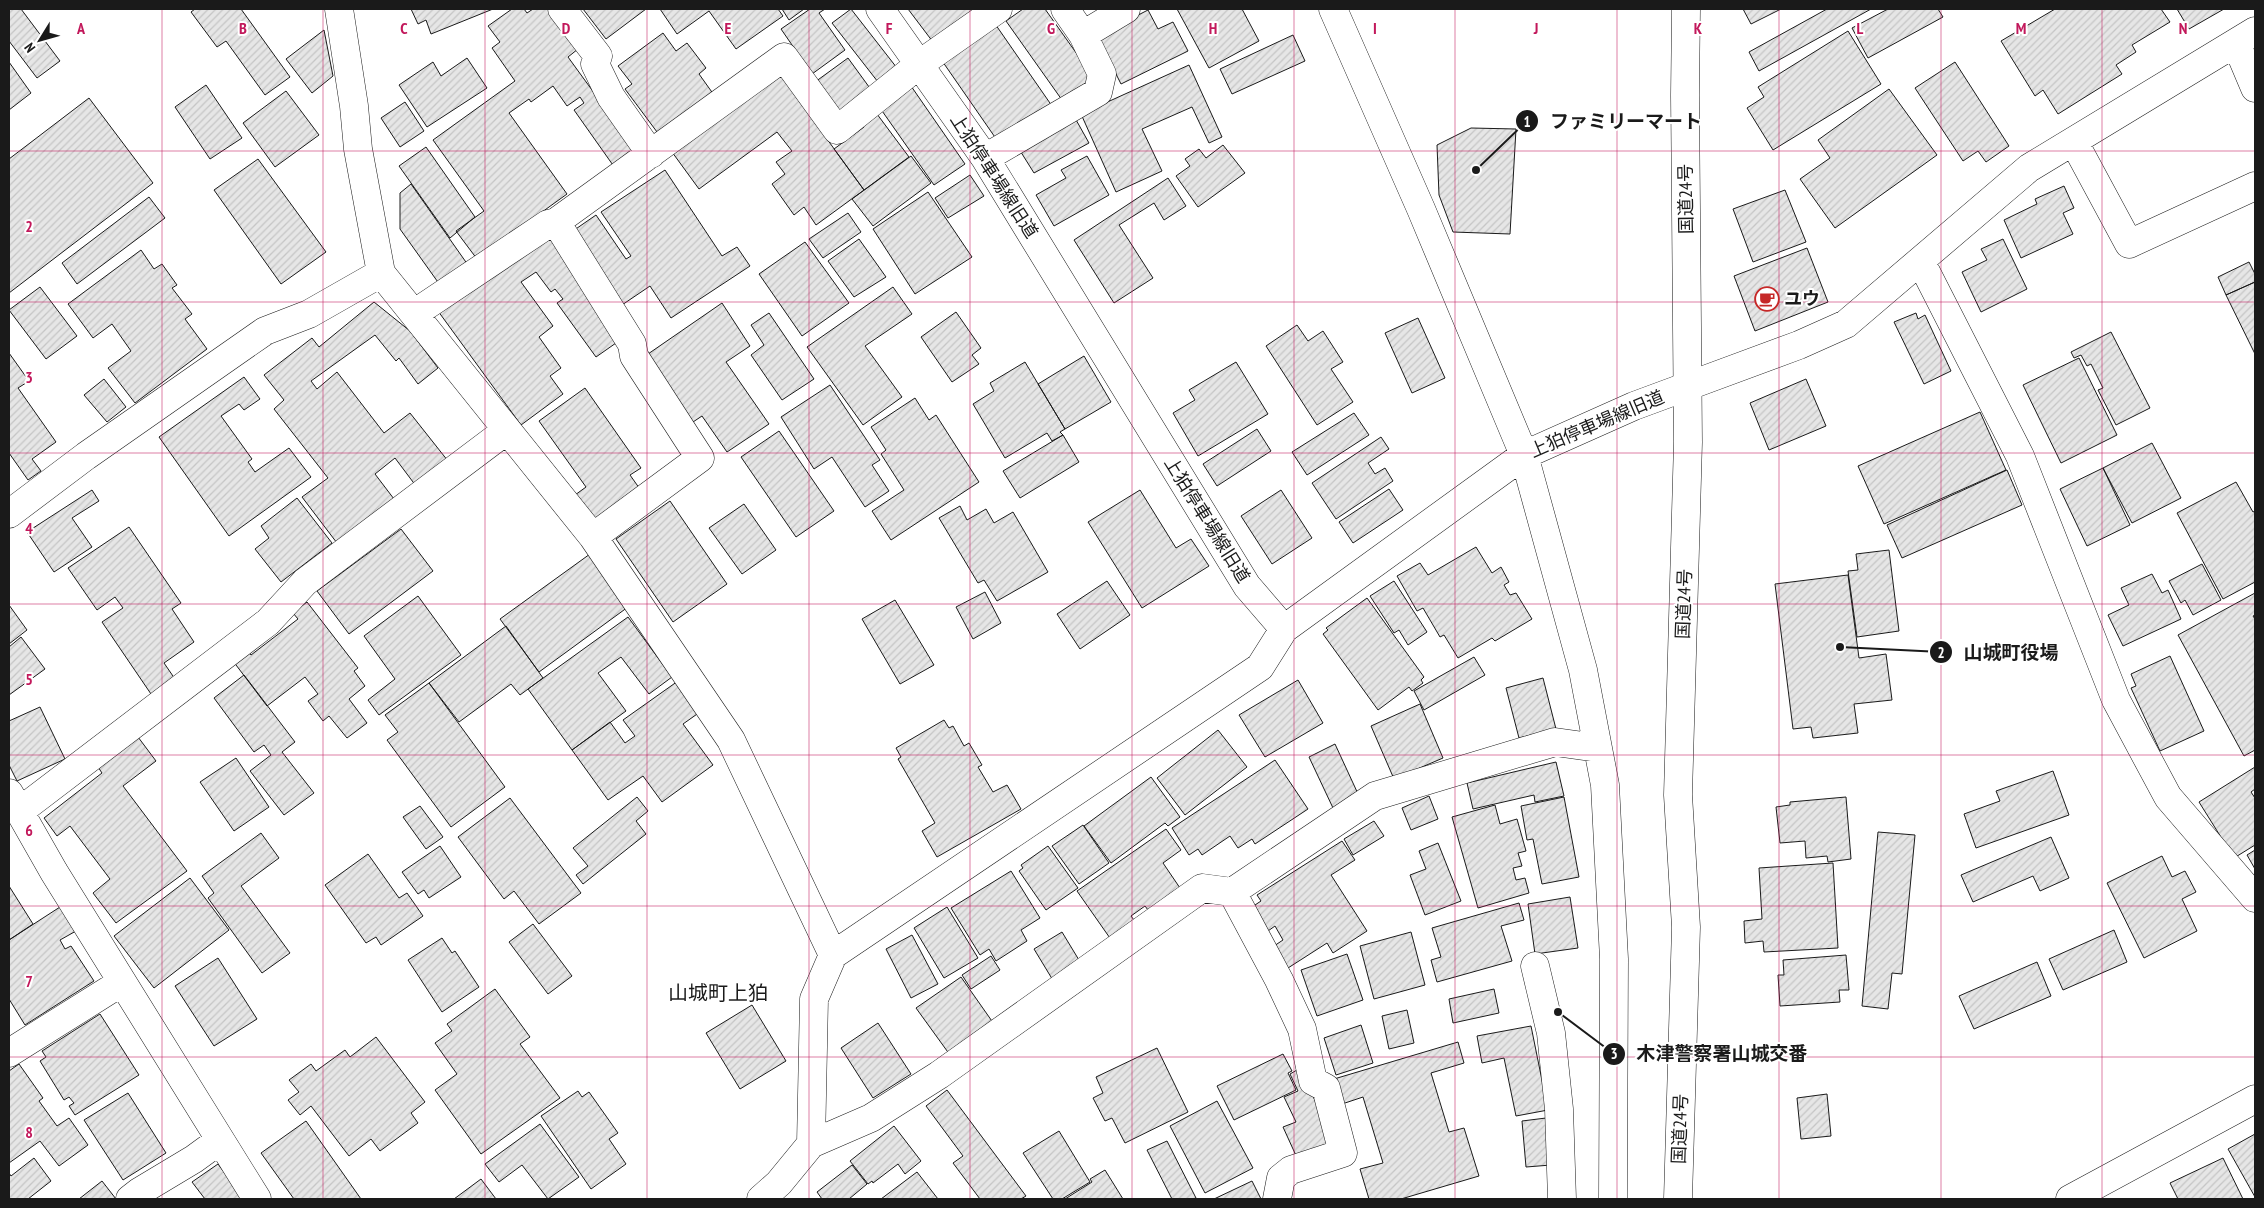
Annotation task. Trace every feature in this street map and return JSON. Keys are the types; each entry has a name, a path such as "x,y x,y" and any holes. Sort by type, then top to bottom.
{"main road":[{"path":"338,9 354,106 358,149 381,273 593,537 731,740 833,955"},
{"path":"562,9 598,56 595,64 612,97 651,154"},
{"name":"上狛停車場線旧道","path":"880,9 986,158 1247,586 1284,629 1524,455 1634,406 1799,345 1846,324 2030,168 2246,37"},
{"path":"414,313 548,224 556,222 784,57 837,130 920,63 998,9"},
{"path":"986,158 1098,92 1102,74 1083,35 1065,9"},
{"path":"1083,35 1126,9"},
{"path":"1333,9 1421,209 1524,455 1583,670 1605,785 1614,959 1613,1199"},
{"name":"国道24号","path":"1678,1199 1686,927 1678,795 1688,442 1686,9"},
{"path":"2246,37 2255,88"},
{"path":"2074,142 2129,244 2255,186"},
{"path":"556,222 632,344 634,356 700,458 593,537"},
{"path":"1921,262 2020,456 2116,700 2168,797 2255,898"},
{"path":"9,514 86,456 265,331 309,314 381,273"},
{"path":"257,1199 54,872 14,802 268,622 305,582 507,430"},
{"path":"811,1144 814,999 833,955 1260,667 1284,629"},
{"path":"777,1194 811,1144 871,1118 939,1075 1202,888 1232,892 1375,796 1555,742 1598,748"},
{"path":"1232,892 1302,1030 1313,1080 1326,1088 1343,1153 1291,1170 1281,1178 1277,1199"},
{"path":"1535,966 1551,1033 1560,1109 1562,1199"},
{"path":"9,1053 122,982"},
{"path":"2070,1199 2255,1099"},
{"path":"130,1199 194,1159 220,1140"}],"building":[{"path":"9,9 21,9 60,61 37,78 9,41"},
{"path":"195,9 241,9 290,77 265,95 226,41 217,47 191,12"},
{"path":"411,9 493,9 431,34 426,20 418,24"},
{"path":"512,9 524,9 527,13 533,9 549,9 578,49 568,57 637,152 615,168 574,110 584,103 580,97 567,106 553,86 531,102 529,99 509,113 567,194 477,259 456,231 484,211 433,140 515,81 492,48 500,42 488,26"},
{"path":"583,9 646,9 606,39"},
{"path":"660,9 778,9 783,16 736,49 709,11 677,34"},
{"path":"782,9 804,9 789,20"},
{"path":"810,9 825,9 819,13 845,50 812,74 781,29"},
{"path":"851,9 897,68 878,82 832,23"},
{"path":"908,9 981,9 936,46"},
{"path":"1023,9 1045,9 1094,78 1062,100 1006,21"},
{"path":"1177,9 1242,9 1259,41 1209,68"},
{"path":"1743,9 1781,9 1751,24"},
{"path":"1827,9 1871,9 1759,71 1749,52"},
{"path":"1888,9 1938,9 1943,17 1868,58 1852,28"},
{"path":"2055,9 2161,9 2170,22 2132,45 2136,52 2116,65 2122,74 2058,114 2043,90 2035,96 2001,41"},
{"path":"2177,9 2224,9 2189,29"},
{"path":"1148,10 1158,29 1173,22 1188,51 1121,84 1097,36"},
{"path":"991,18 1052,106 999,143 938,55"},
{"path":"324,30 333,76 312,93 286,59"},
{"path":"1848,31 1881,84 1773,150 1747,108 1764,97 1758,87"},
{"path":"663,33 676,51 687,43 706,68 699,74 714,95 660,136 625,89 632,84 618,66"},
{"path":"1293,35 1305,61 1232,94 1220,69"},
{"path":"467,58 487,88 427,127 399,85 433,62 441,76"},
{"path":"848,58 872,91 839,115 815,82"},
{"path":"9,62 31,93 9,110"},
{"path":"1955,62 2009,146 1986,162 1978,151 1963,161 1915,88"},
{"path":"1189,65 1222,137 1209,143 1192,107 1142,129 1162,171 1116,192 1081,114"},
{"path":"782,72 811,117 864,190 816,225 804,207 794,215 772,184 785,174 776,162 792,151 777,132 699,189 672,152"},
{"path":"206,85 242,138 210,159 175,107"},
{"path":"911,86 965,164 934,185 880,108"},
{"path":"1889,89 1937,155 1835,228 1800,179 1830,158 1818,140"},
{"path":"286,91 319,135 275,167 243,123"},
{"path":"89,98 153,183 9,293 9,159"},
{"path":"405,102 424,131 400,147 381,118"},
{"path":"874,110 909,157 864,190 834,149 864,127 860,121"},
{"path":"1075,118 1089,143 1034,173 1019,149"},
{"path":"1471,128 1516,129 1510,234 1453,232 1439,195 1437,145"},
{"path":"1223,145 1245,173 1198,207 1176,176 1190,166 1185,159 1199,149 1206,158"},
{"path":"426,147 475,217 450,238 399,166"},
{"path":"911,156 931,183 873,226 852,199"},
{"path":"1087,156 1109,195 1054,226 1036,195 1066,178 1061,170"},
{"path":"258,159 326,252 281,284 214,190"},
{"path":"665,170 722,256 737,247 750,266 671,318 650,286 619,307 570,233 596,215 626,259 631,256 601,212"},
{"path":"970,175 984,196 948,218 935,198"},
{"path":"1168,178 1186,206 1164,220 1154,203 1119,225 1153,278 1114,303 1074,240"},
{"path":"411,184 468,265 440,285 400,229 400,193"},
{"path":"2064,186 2074,208 2063,213 2073,234 2021,258 2004,220 2037,204 2035,199"},
{"path":"1785,190 1806,242 1753,262 1733,209"},
{"path":"928,192 972,257 915,294 873,229"},
{"path":"149,197 165,218 77,284 62,263"},
{"path":"848,213 861,232 823,258 809,239"},
{"path":"549,231 619,327 610,335 616,343 596,357 557,303 563,299 555,289 551,292 536,272 521,282 553,326 539,337 561,368 550,376 563,394 521,425 438,311"},
{"path":"859,239 886,277 854,297 828,261"},
{"path":"2003,239 2027,289 1981,312 1962,272 1987,260 1981,249"},
{"path":"805,242 849,303 802,336 759,274"},
{"path":"1807,248 1828,302 1755,331 1734,276"},
{"path":"141,250 154,269 162,264 177,285 172,288 192,314 185,319 207,349 135,403 108,368 131,351 112,324 93,338 68,304"},
{"path":"2249,262 2255,274 2255,282 2226,295 2218,277"},
{"path":"2255,282 2255,354 2226,295"},
{"path":"40,287 77,336 46,359 9,310"},
{"path":"893,287 912,314 865,346 902,397 863,425 807,347"},
{"path":"374,302 410,331 438,368 418,384 399,358 396,361 375,335 311,381 317,389 337,372 384,433 410,413 448,461 416,486 395,458 375,474 394,499 337,543 302,497 328,478 274,409 284,400 264,375 312,338 319,347"},
{"path":"722,303 750,346 726,362 769,424 727,452 702,416 693,422 648,354"},
{"path":"956,312 981,348 972,355 979,364 952,382 921,337"},
{"path":"769,313 814,379 782,400 751,355 764,345 751,325"},
{"path":"1916,313 1918,319 1925,315 1951,371 1924,384 1894,322"},
{"path":"1418,318 1445,378 1412,393 1385,333"},
{"path":"1297,325 1308,341 1323,331 1343,362 1331,369 1353,402 1317,425 1266,346"},
{"path":"2111,332 2150,408 2116,425 2098,390 2103,388 2091,364 2087,366 2081,355 2074,358 2071,352"},
{"path":"9,353 29,381 18,388 56,442 32,459 41,471 28,480 9,453"},
{"path":"1084,356 1111,402 1065,429 1038,384"},
{"path":"2079,358 2117,435 2061,463 2023,385"},
{"path":"1025,362 1065,429 1060,432 1063,435 1052,441 1047,433 1005,458 973,404 994,391 990,383"},
{"path":"1236,362 1268,414 1198,456 1173,413 1195,400 1189,390"},
{"path":"244,377 260,399 244,410 239,404 221,416 252,459 248,462 255,472 289,448 311,477 229,536 159,437"},
{"path":"104,379 126,407 107,422 84,395"},
{"path":"1806,379 1826,426 1769,450 1750,403"},
{"path":"830,385 880,460 872,465 889,491 865,507 832,457 814,469 781,417"},
{"path":"585,388 641,468 630,475 642,492 597,525 575,495 586,487 539,421"},
{"path":"915,398 929,420 936,415 979,482 891,540 872,511 904,490 881,454 886,450 871,427"},
{"path":"1980,412 2006,470 1884,524 1858,466"},
{"path":"1354,413 1369,435 1307,475 1292,452"},
{"path":"1257,429 1271,451 1217,486 1203,464"},
{"path":"779,431 834,511 796,537 741,457"},
{"path":"1063,435 1079,462 1020,498 1003,471"},
{"path":"1381,437 1389,449 1368,463 1375,474 1385,468 1393,481 1336,519 1312,483"},
{"path":"2152,443 2181,498 2132,523 2103,468"},
{"path":"2103,468 2130,525 2087,546 2060,489"},
{"path":"2007,470 2022,505 1902,558 1887,525"},
{"path":"2236,482 2253,512 2255,511 2255,582 2223,599 2177,513"},
{"path":"1389,489 1403,510 1353,543 1339,522"},
{"path":"92,490 99,501 72,518 92,547 54,572 27,532"},
{"path":"1140,490 1176,548 1191,539 1209,566 1142,608 1088,522"},
{"path":"1281,490 1312,538 1272,564 1241,516"},
{"path":"297,498 332,543 281,582 255,549 269,538 261,526"},
{"path":"670,501 727,584 673,622 616,539"},
{"path":"744,504 776,550 742,574 709,528"},
{"path":"960,506 967,520 986,509 994,523 1013,512 1048,572 997,601 984,580 978,583 939,518"},
{"path":"129,527 181,603 172,609 194,642 164,663 175,679 151,694 102,622 123,608 115,597 97,610 68,568"},
{"path":"401,529 433,571 349,634 317,591"},
{"path":"1476,547 1492,573 1501,567 1509,582 1504,585 1510,595 1516,593 1532,619 1495,641 1492,638 1458,658 1444,635 1440,637 1423,608 1417,611 1397,576 1420,563 1428,575"},
{"path":"1889,550 1899,631 1857,637 1848,571 1858,570 1856,554"},
{"path":"590,554 628,607 539,672 500,619"},
{"path":"2202,564 2221,600 2193,615 2185,600 2181,603 2169,581"},
{"path":"2152,574 2162,593 2168,590 2181,619 2123,646 2108,615 2129,605 2121,588"},
{"path":"1848,575 1859,658 1886,654 1892,700 1854,704 1858,733 1813,738 1811,727 1793,729 1775,584"},
{"path":"1107,581 1130,615 1080,649 1057,614"},
{"path":"1394,581 1427,632 1408,645 1399,630 1394,633 1370,596"},
{"path":"985,592 1001,623 973,639 956,607"},
{"path":"2255,593 2255,615 2253,616 2255,619 2255,750 2244,756 2178,635"},
{"path":"418,596 461,655 379,715 368,700 395,679 364,636"},
{"path":"1367,598 1424,677 1421,680 1423,683 1412,691 1409,687 1378,710 1323,634 1328,630 1326,628"},
{"path":"895,600 934,665 900,684 862,619"},
{"path":"307,602 358,668 354,671 365,686 349,699 367,723 347,738 329,716 323,721 308,701 318,694 305,677 267,706 233,661 247,650 251,655 298,619 293,613"},
{"path":"9,605 27,630 9,644"},
{"path":"628,617 672,677 649,694 621,657 598,673 626,711 572,750 528,689"},
{"path":"506,626 543,678 520,695 511,684 459,722 429,683"},
{"path":"21,637 45,669 9,695 9,647"},
{"path":"2170,656 2204,731 2160,751 2131,688 2136,686 2131,674"},
{"path":"1474,657 1485,675 1424,710 1414,691"},
{"path":"244,675 295,742 282,752 314,793 284,815 250,771 271,755 264,745 254,752 214,698"},
{"path":"1543,678 1556,729 1519,738 1506,688"},
{"path":"1298,680 1323,723 1265,757 1239,715"},
{"path":"678,681 700,712 683,724 713,765 662,802 643,776 608,800 572,750 610,722 625,743 635,736 623,720"},
{"path":"429,683 505,787 451,827 387,740 398,732 385,715"},
{"path":"1420,704 1443,758 1394,779 1371,726"},
{"path":"40,707 65,759 17,781 9,765 9,721"},
{"path":"944,720 949,728 953,726 964,746 969,743 982,765 978,767 993,792 1007,785 1021,809 937,857 922,831 935,823 898,759 901,757 896,748"},
{"path":"1218,730 1247,767 1185,815 1157,778"},
{"path":"138,737 156,761 123,786 187,871 116,923 93,893 110,879 70,826 57,836 44,818 102,773 98,767"},
{"path":"1335,744 1359,796 1333,808 1309,757"},
{"path":"236,758 269,807 234,831 200,782"},
{"path":"1275,760 1308,809 1255,844 1252,839 1238,848 1230,836 1202,855 1198,849 1189,855 1172,828"},
{"path":"1556,762 1564,796 1535,802 1534,795 1473,809 1467,783"},
{"path":"2255,767 2255,789 2251,792 2255,798 2255,845 2234,858 2199,802"},
{"path":"2053,771 2069,815 1976,848 1964,814 2000,801 1996,791"},
{"path":"1151,777 1180,817 1168,826 1165,823 1111,863 1084,826"},
{"path":"1429,796 1438,819 1411,830 1402,808"},
{"path":"637,797 648,811 636,821 646,834 583,884 576,875 588,866 573,848"},
{"path":"1564,797 1579,877 1542,884 1533,839 1527,840 1521,806"},
{"path":"1846,797 1851,859 1828,862 1827,856 1806,858 1805,841 1780,843 1776,807 1790,805 1790,802"},
{"path":"510,798 581,893 539,924 514,891 504,899 458,837"},
{"path":"1495,805 1500,824 1517,819 1526,851 1518,853 1522,866 1513,868 1516,880 1525,878 1529,893 1478,908 1452,817"},
{"path":"420,806 443,837 426,849 403,817"},
{"path":"1374,821 1384,836 1353,855 1344,839"},
{"path":"1083,825 1109,863 1079,884 1052,846"},
{"path":"1166,829 1181,850 1163,863 1180,888 1148,910 1145,906 1131,916 1137,924 1112,941 1077,891"},
{"path":"1878,832 1915,835 1902,974 1892,973 1888,1009 1862,1006"},
{"path":"261,833 279,858 241,886 290,953 262,973 208,898 214,893 202,876"},
{"path":"2051,837 2069,878 2040,891 2033,876 1973,902 1961,875"},
{"path":"1342,841 1355,860 1331,875 1367,931 1333,953 1327,943 1288,968 1274,946 1283,940 1275,926 1268,931 1252,907 1261,901 1257,895"},
{"path":"1438,843 1461,901 1425,915 1410,875 1426,869 1419,851"},
{"path":"440,846 461,877 429,898 424,890 418,894 402,872"},
{"path":"1048,846 1078,888 1046,910 1019,871 1023,868 1021,865"},
{"path":"2255,850 2255,869 2247,855"},
{"path":"368,854 399,898 407,893 423,916 381,945 376,937 366,943 325,885"},
{"path":"2162,856 2172,877 2185,871 2196,892 2182,899 2197,931 2144,958 2107,883"},
{"path":"1833,863 1838,948 1764,952 1763,941 1745,943 1744,921 1762,919 1759,868"},
{"path":"1011,871 1040,918 1021,930 1027,941 996,961 989,949 980,955 951,908"},
{"path":"190,878 229,930 154,988 114,936"},
{"path":"9,886 33,924 9,940"},
{"path":"1570,897 1578,948 1535,954 1528,904"},
{"path":"1519,903 1524,920 1501,926 1512,961 1437,982 1431,960 1441,957 1432,928"},
{"path":"60,907 76,931 60,940 65,949 71,946 94,981 25,1025 9,999 9,940"},
{"path":"947,907 978,958 944,978 914,928"},
{"path":"533,924 572,976 548,994 509,942"},
{"path":"2114,930 2127,962 2063,990 2049,959"},
{"path":"1062,932 1082,965 1054,982 1034,949"},
{"path":"1411,932 1425,985 1374,999 1360,946"},
{"path":"912,935 938,984 911,998 886,949"},
{"path":"442,938 452,953 455,951 479,987 442,1012 408,960"},
{"path":"1347,954 1363,1000 1317,1016 1301,970"},
{"path":"1846,955 1849,990 1839,990 1840,1002 1780,1006 1778,975 1784,975 1783,960"},
{"path":"991,956 1000,970 971,989 962,975"},
{"path":"218,958 257,1019 214,1046 175,986"},
{"path":"2037,962 2051,996 1974,1029 1959,996"},
{"path":"961,977 994,1024 950,1055 916,1008"},
{"path":"495,989 530,1037 520,1044 560,1098 481,1154 435,1090 457,1074 435,1043 452,1031 447,1024"},
{"path":"1494,989 1499,1013 1453,1023 1449,999"},
{"path":"752,1005 786,1061 740,1089 706,1033"},
{"path":"1407,1010 1414,1043 1389,1049 1382,1016"},
{"path":"100,1014 139,1075 75,1115 69,1106 74,1103 69,1097 64,1100 40,1061 46,1057 42,1051"},
{"path":"878,1023 911,1074 873,1098 841,1048"},
{"path":"1361,1025 1373,1063 1336,1075 1324,1038"},
{"path":"1531,1026 1548,1110 1516,1116 1504,1058 1482,1063 1477,1036"},
{"path":"376,1037 425,1102 411,1113 418,1123 380,1151 371,1139 349,1156 311,1106 300,1115 288,1100 299,1092 289,1080 311,1064 316,1071 345,1050 350,1057"},
{"path":"1458,1042 1464,1063 1431,1073 1449,1132 1464,1128 1479,1176 1401,1199 1369,1199 1360,1169 1383,1163 1363,1097 1342,1104 1334,1079"},
{"path":"1157,1048 1188,1112 1125,1143 1112,1118 1105,1121 1093,1098 1103,1093 1096,1077"},
{"path":"1283,1054 1292,1071 1288,1073 1296,1090 1234,1120 1217,1086"},
{"path":"19,1064 43,1098 39,1101 57,1126 69,1118 88,1145 59,1166 40,1141 9,1163 9,1071"},
{"path":"1297,1070 1311,1092 1335,1143 1298,1160 1283,1127 1296,1122 1284,1097 1298,1091 1290,1074"},
{"path":"947,1090 1026,1196 1021,1199 980,1199 953,1163 963,1156 926,1106"},
{"path":"578,1091 582,1097 589,1092 618,1133 609,1139 626,1164 591,1189 541,1116"},
{"path":"128,1093 166,1153 123,1180 84,1120"},
{"path":"1827,1094 1831,1136 1801,1139 1797,1098"},
{"path":"1217,1101 1253,1168 1205,1193 1170,1126"},
{"path":"1546,1118 1551,1165 1526,1167 1522,1121"},
{"path":"306,1121 361,1199 294,1199 261,1153"},
{"path":"540,1124 579,1177 548,1199 522,1165 499,1182 485,1164"},
{"path":"894,1126 921,1161 905,1174 898,1164 873,1183 872,1181 868,1184 850,1161"},
{"path":"1059,1131 1090,1182 1062,1199 1053,1199 1023,1153"},
{"path":"2255,1134 2255,1197 2228,1149"},
{"path":"1167,1141 1196,1198 1172,1199 1147,1150"},
{"path":"34,1158 51,1181 28,1199 9,1199 9,1173 11,1176"},
{"path":"2223,1158 2243,1199 2178,1199 2170,1183"},
{"path":"218,1164 244,1199 205,1199 192,1182"},
{"path":"852,1165 867,1184 849,1199 822,1199 817,1192"},
{"path":"1105,1170 1123,1199 1065,1199 1092,1182 1090,1179"},
{"path":"917,1172 938,1199 881,1199"},
{"path":"481,1179 496,1199 454,1199"},
{"path":"102,1181 116,1199 79,1199"},
{"path":"1252,1181 1261,1199 1214,1199"}],"place":[{"name":"ファミリーマート","path":"1476,170"},
{"name":"ユウ","path":"1767,299"},
{"name":"山城町役場","path":"1840,647"},
{"name":"木津警察署山城交番","path":"1558,1012"}],"district":[{"name":"山城町上狛","path":"718,993"}]}
